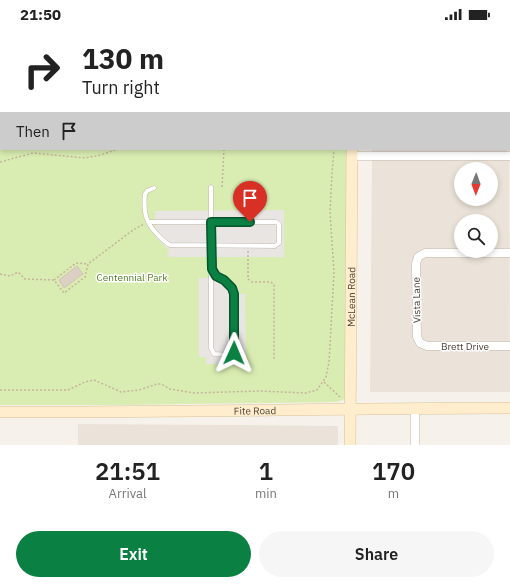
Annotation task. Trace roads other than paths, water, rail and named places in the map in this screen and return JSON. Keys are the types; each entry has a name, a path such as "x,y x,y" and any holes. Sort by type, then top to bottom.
{"street":[{"path":"352,152 510,156"},
{"name":"McLean Road","path":"350,445 352,152"},
{"name":"Vista Lane","path":"420,343 417,337 416,264 418,256 424,253 510,253"},
{"name":"Brett Drive","path":"420,343 427,346 510,346"},
{"path":"415,445 416,408"},
{"name":"Fite Road","path":"0,412 510,408"}],"lane":[{"path":"211,187 211,348 214,354 230,355 234,353 235,350 234,290 224,280 216,276 212,269"},
{"path":"148,222 276,222 279,224 279,243 278,245 248,246 170,245 153,231 148,222 145,214 145,194 154,188"}],"park label":[{"name":"Centennial Park","path":"132,277"}]}
